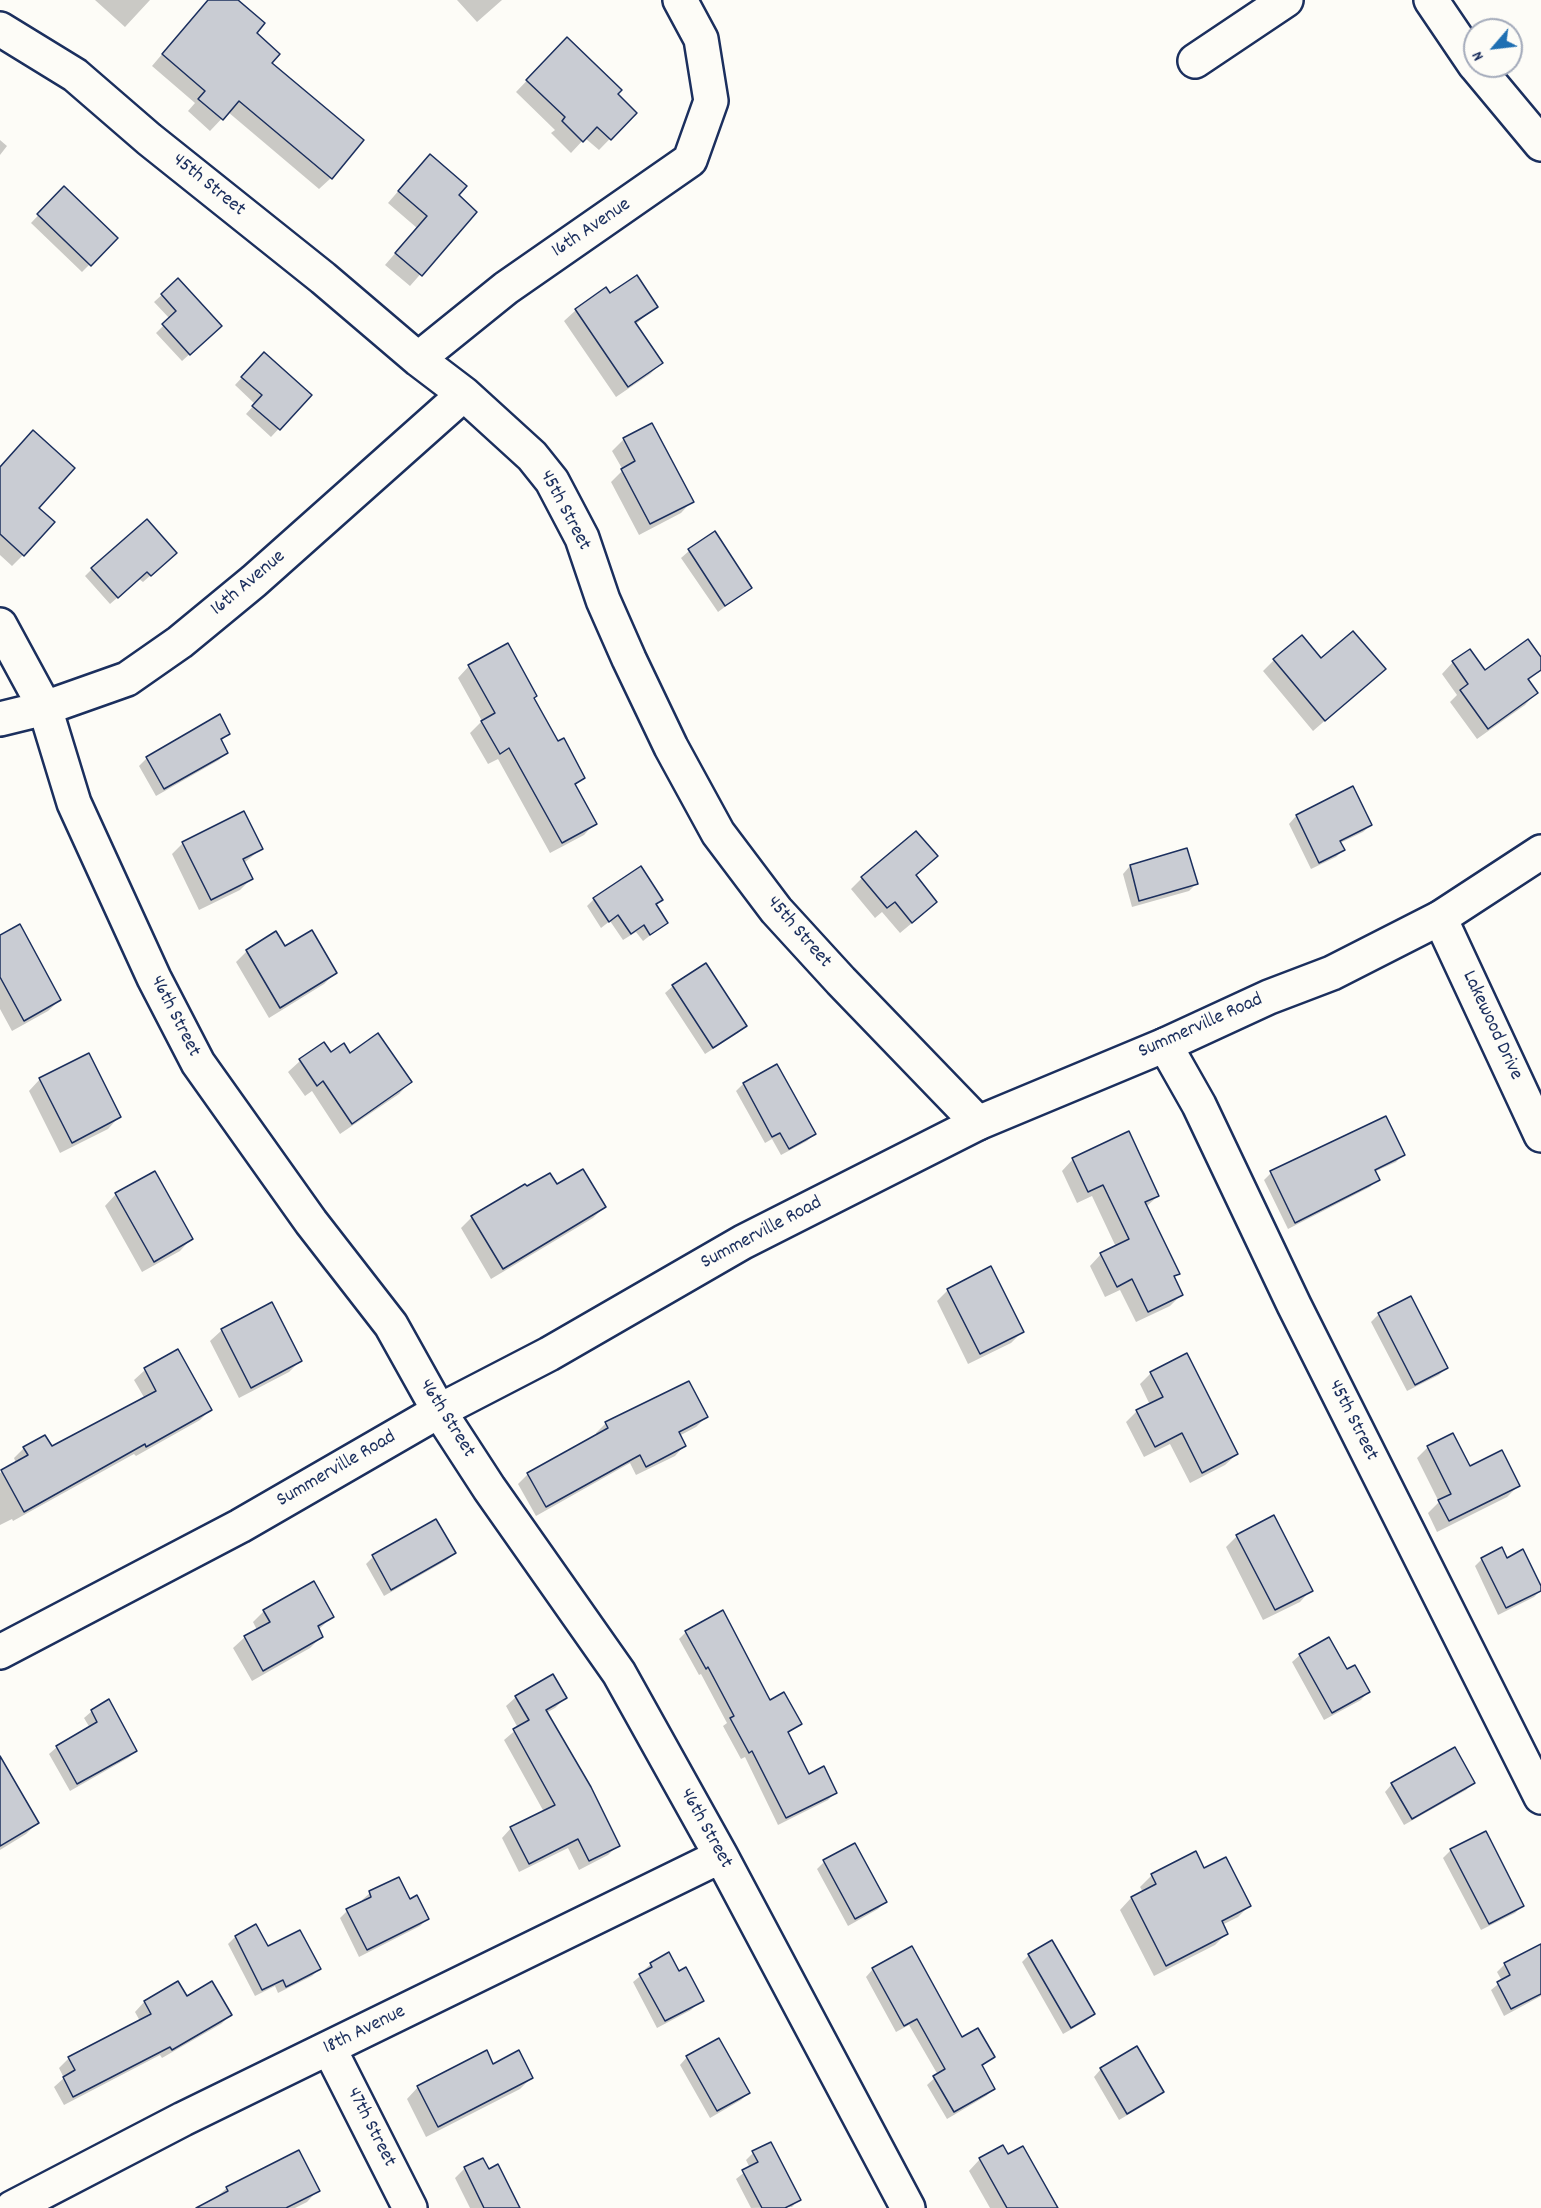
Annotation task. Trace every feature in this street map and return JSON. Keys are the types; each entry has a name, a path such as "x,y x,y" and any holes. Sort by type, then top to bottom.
{"street":[{"name":"16th Avenue","path":"418,359 506,288 690,160 711,102 700,39 680,0"},
{"path":"1195,61 1286,0"},
{"path":"1431,0 1463,47"},
{"name":"45th Street","path":"0,29 75,75 149,140 464,394 532,456 552,481 582,538 603,600 629,659 671,747 718,833 776,910 978,1123"},
{"path":"1486,78 1541,144"},
{"name":"16th Avenue","path":"0,719 45,708 127,679 180,642 262,574 464,394"},
{"name":"46th Street","path":"0,625 45,708 74,803 154,978 198,1064 311,1222 391,1325 439,1411 489,1488 619,1673 721,1856 908,2208"},
{"name":"Summerville Road","path":"0,1652 240,1526 439,1411 549,1354 743,1242 978,1123 1166,1044 1269,997 1332,973 1440,918 1541,852"},
{"name":"Lakewood Drive","path":"1440,918 1541,1135"},
{"name":"45th Street","path":"1166,1044 1199,1105 1299,1316 1541,1797"},
{"name":"18th Avenue","path":"12,2208 183,2119 721,1856"},
{"name":"47th Street","path":"329,2048 410,2208"}],"building":[{"path":"208,0 238,0 265,23 257,33 280,54 272,63 364,140 332,179 239,101 223,120 198,99 205,91 162,54"},
{"path":"567,37 622,90 618,94 637,113 611,140 597,127 583,142 562,121 565,117 526,80"},
{"path":"430,154 467,186 459,195 477,212 422,276 395,253 427,216 398,191"},
{"path":"64,186 118,238 91,266 37,214"},
{"path":"637,275 658,307 635,322 663,363 628,387 575,309 606,287 610,293"},
{"path":"178,278 222,326 190,355 162,324 176,311 161,294"},
{"path":"264,352 312,395 280,430 252,406 262,395 241,377"},
{"path":"652,423 694,502 650,524 621,469 635,461 623,438"},
{"path":"33,430 75,468 39,508 55,522 24,556 0,534 0,467"},
{"path":"147,519 177,553 151,576 147,572 118,598 91,568"},
{"path":"715,531 752,588 725,606 688,549"},
{"path":"1353,631 1386,669 1325,721 1273,659 1302,635 1321,658"},
{"path":"1528,639 1541,657 1541,670 1528,679 1538,693 1488,729 1460,690 1468,684 1452,661 1470,649 1485,670"},
{"path":"508,643 537,696 534,698 558,741 564,738 585,778 575,784 597,824 562,843 509,748 500,754 481,721 495,713 468,665"},
{"path":"220,714 230,734 221,739 228,753 164,789 146,757"},
{"path":"1353,786 1372,825 1340,841 1345,850 1319,863 1296,815"},
{"path":"244,811 263,849 243,859 253,879 211,900 182,842"},
{"path":"916,831 938,856 916,875 937,902 912,923 895,902 887,908 861,877"},
{"path":"1187,848 1198,884 1139,901 1130,865"},
{"path":"641,866 663,900 656,904 668,923 650,935 644,925 631,934 618,915 609,922 593,898"},
{"path":"20,924 61,1000 24,1021 0,977 0,935"},
{"path":"312,930 337,973 280,1008 246,950 276,931 285,946"},
{"path":"706,963 747,1026 713,1048 672,985"},
{"path":"378,1033 412,1082 352,1124 323,1081 317,1086 299,1059 324,1042 331,1052 344,1043 350,1053"},
{"path":"89,1053 121,1117 72,1143 39,1078"},
{"path":"777,1064 816,1134 789,1149 780,1133 772,1137 743,1083"},
{"path":"1386,1116 1405,1155 1375,1170 1380,1180 1295,1223 1270,1171"},
{"path":"1129,1131 1159,1196 1145,1202 1180,1274 1174,1276 1183,1295 1148,1312 1132,1279 1117,1287 1100,1253 1129,1239 1103,1185 1088,1192 1072,1158"},
{"path":"583,1169 606,1207 503,1269 471,1216 525,1184 527,1186 550,1173 557,1184"},
{"path":"155,1171 193,1239 154,1262 115,1193"},
{"path":"991,1266 1024,1332 980,1354 947,1289"},
{"path":"1411,1296 1448,1368 1415,1385 1378,1313"},
{"path":"272,1302 302,1361 251,1388 221,1329"},
{"path":"178,1349 212,1410 146,1447 145,1444 24,1512 1,1470 28,1455 23,1447 45,1435 52,1446 156,1391 144,1368"},
{"path":"1187,1353 1238,1454 1202,1473 1182,1433 1155,1447 1136,1410 1163,1397 1150,1372"},
{"path":"689,1381 708,1417 679,1432 686,1446 646,1467 640,1455 546,1507 527,1473 608,1428 605,1422"},
{"path":"1453,1433 1470,1466 1502,1450 1520,1486 1449,1521 1438,1500 1451,1494 1427,1446"},
{"path":"1274,1515 1313,1591 1275,1610 1236,1535"},
{"path":"436,1519 456,1553 391,1590 372,1555"},
{"path":"1502,1547 1507,1558 1523,1549 1541,1586 1541,1591 1506,1608 1481,1558"},
{"path":"314,1581 334,1617 318,1626 323,1637 263,1671 244,1636 270,1622 263,1610"},
{"path":"723,1610 770,1700 784,1692 802,1724 788,1732 809,1774 824,1766 837,1793 786,1818 752,1751 749,1753 730,1718 734,1716 708,1667 706,1669 685,1631"},
{"path":"1329,1637 1347,1669 1355,1665 1370,1692 1332,1713 1299,1654"},
{"path":"553,1674 567,1698 546,1710 591,1787 620,1846 589,1861 578,1839 529,1864 510,1827 555,1805 513,1729 529,1720 515,1696"},
{"path":"109,1699 137,1751 77,1784 56,1746 97,1722 91,1710"},
{"path":"1455,1747 1475,1783 1412,1819 1391,1783"},
{"path":"0,1756 39,1823 0,1846"},
{"path":"1486,1831 1524,1906 1489,1924 1450,1849"},
{"path":"855,1843 887,1902 855,1919 823,1860"},
{"path":"1196,1851 1204,1868 1226,1857 1251,1906 1222,1921 1228,1934 1166,1966 1131,1897 1156,1884 1151,1874"},
{"path":"399,1877 410,1899 417,1895 429,1919 367,1950 346,1909 371,1897 369,1891"},
{"path":"256,1924 268,1946 300,1930 321,1969 286,1987 283,1980 262,1990 235,1936"},
{"path":"1052,1940 1095,2014 1071,2028 1028,1954"},
{"path":"1541,1944 1541,1994 1511,2009 1497,1982 1510,1975 1504,1963"},
{"path":"912,1946 962,2037 978,2028 995,2057 982,2065 995,2089 954,2112 933,2076 945,2069 917,2019 904,2026 872,1968"},
{"path":"669,1952 679,1971 686,1967 704,2001 665,2021 639,1974 652,1967 650,1963"},
{"path":"178,1981 187,1996 212,1981 232,2015 172,2050 170,2047 73,2097 63,2077 75,2070 68,2057 151,2014 144,2001"},
{"path":"719,2038 750,2093 717,2111 686,2056"},
{"path":"1137,2046 1164,2092 1127,2114 1100,2068"},
{"path":"487,2050 493,2064 519,2050 533,2078 438,2127 417,2086"},
{"path":"771,2142 801,2200 785,2208 762,2208 742,2170 758,2162 752,2151"},
{"path":"1003,2145 1008,2154 1023,2146 1058,2208 1007,2208 979,2158"},
{"path":"299,2150 320,2191 286,2208 196,2208 228,2191 226,2187"},
{"path":"483,2158 489,2169 498,2164 520,2208 484,2208 464,2167"}]}
